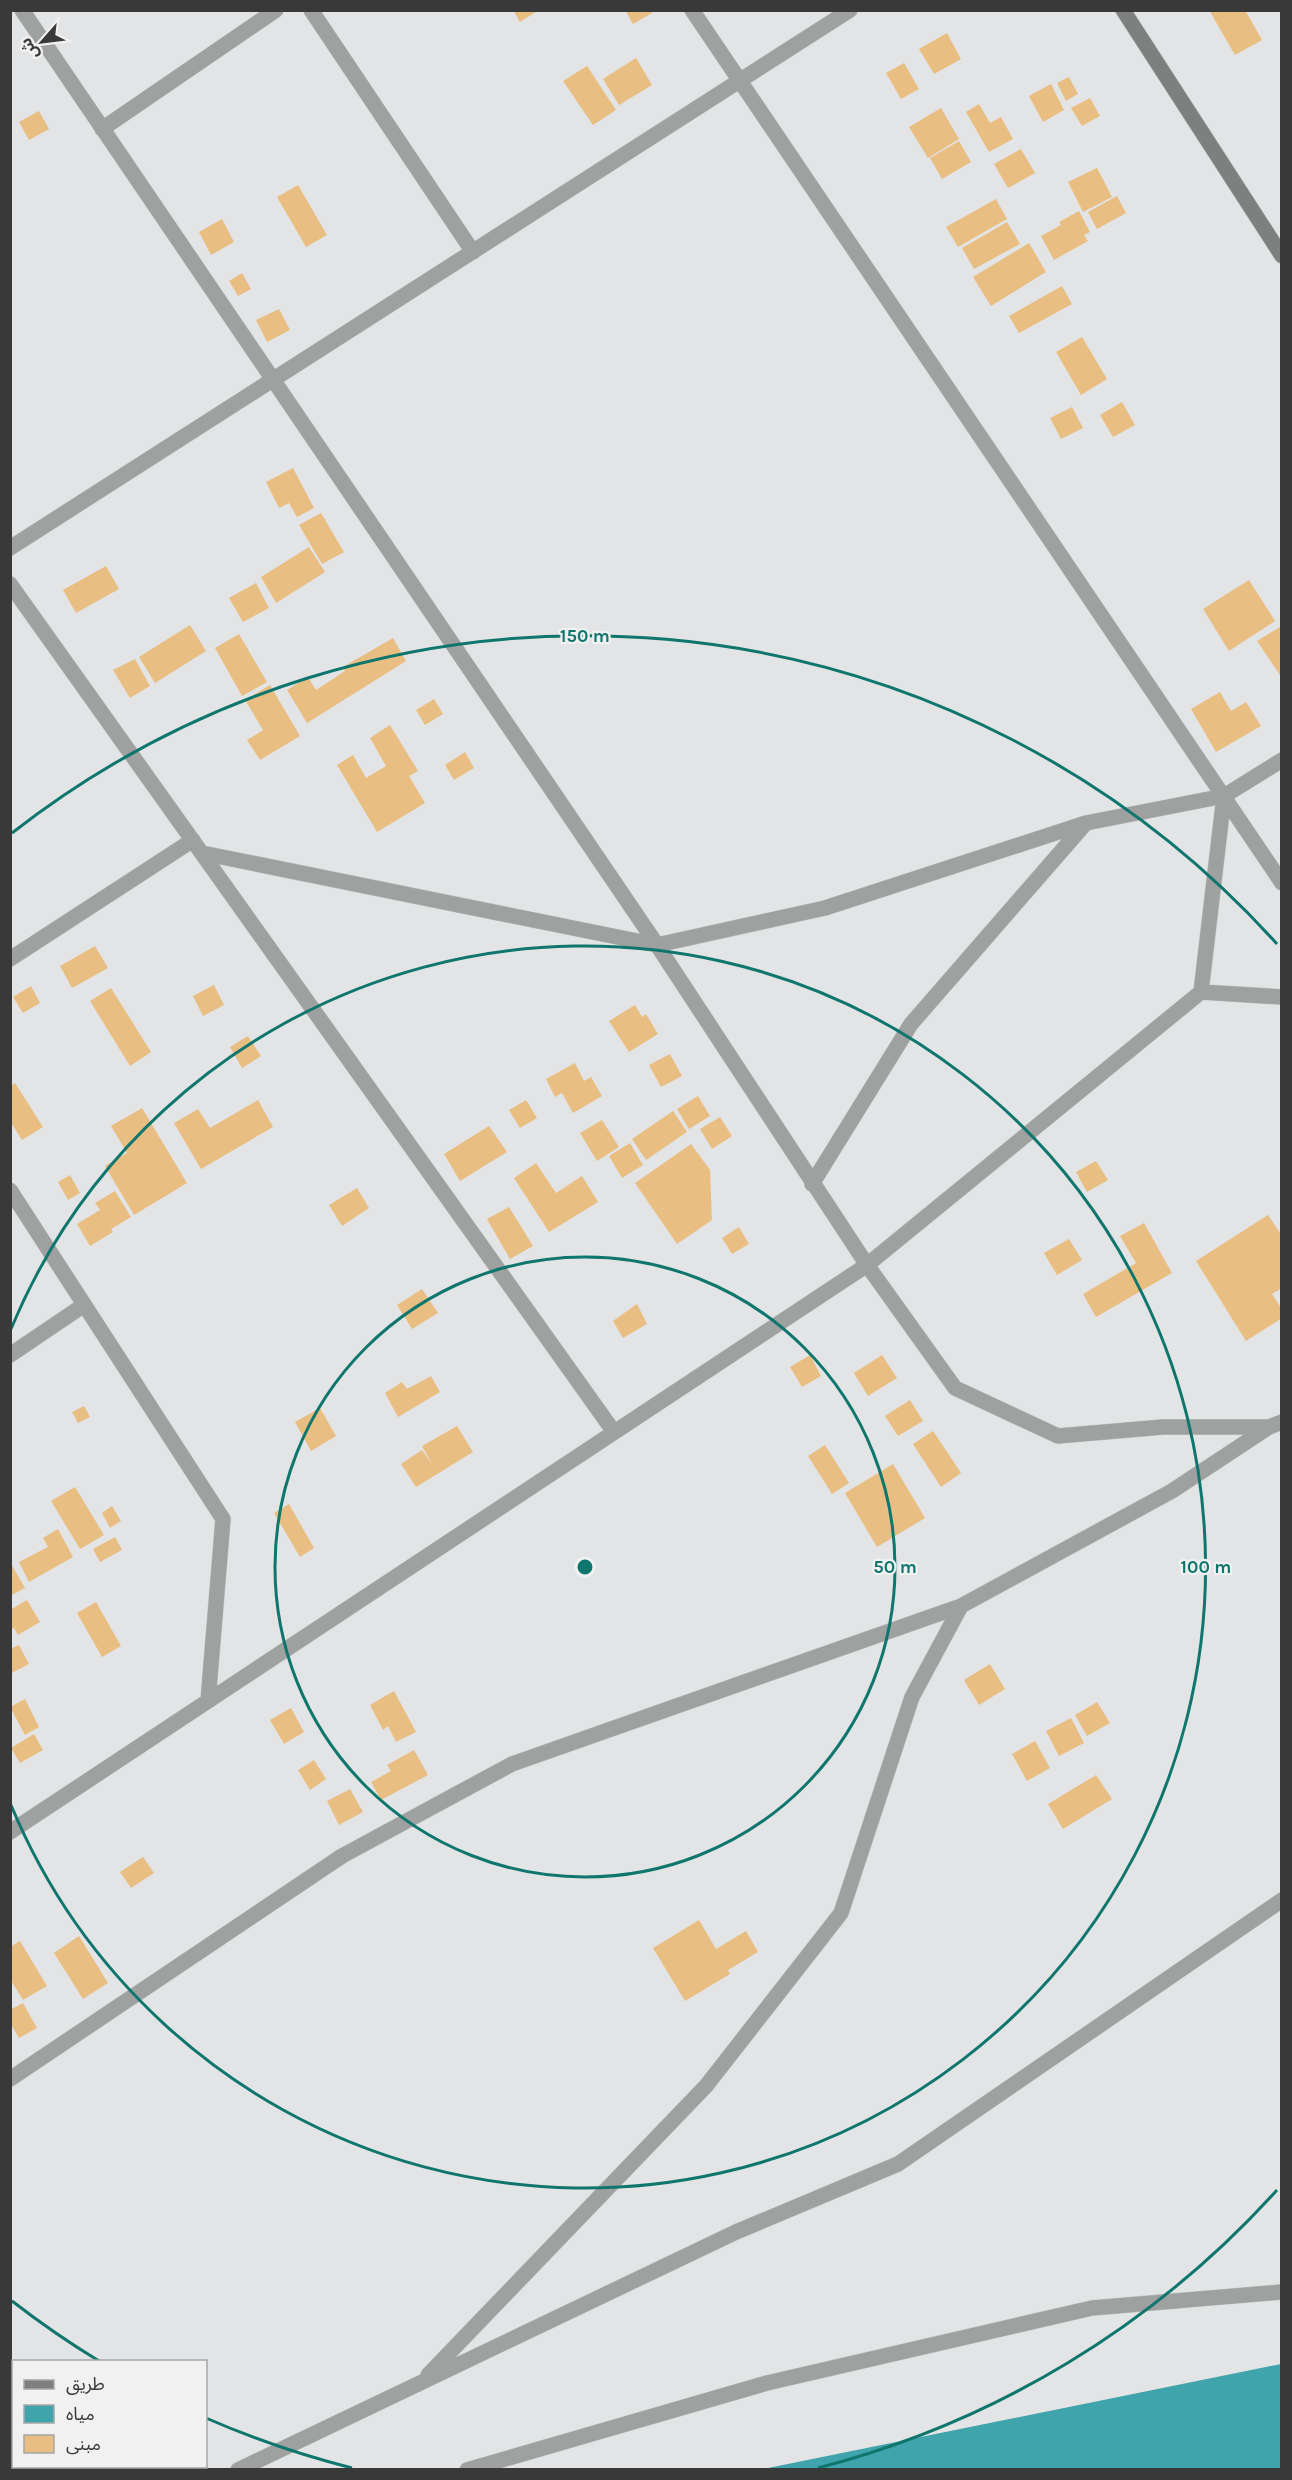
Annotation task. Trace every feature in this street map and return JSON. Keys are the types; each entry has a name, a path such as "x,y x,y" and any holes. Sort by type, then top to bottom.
{"street":[{"path":"22,10 657,945 812,1184 955,1388 1058,1436 1163,1427 1275,1424"},
{"path":"102,129 276,10"},
{"path":"311,10 473,252"},
{"path":"692,10 1281,883"},
{"path":"10,548 850,10"},
{"path":"1123,10 1281,256"},
{"path":"10,584 614,1432"},
{"path":"202,853 657,945 825,908 1086,823 1224,796 1281,760"},
{"path":"1201,992 1224,796"},
{"path":"812,1184 911,1024 1086,823"},
{"path":"10,959 193,840"},
{"path":"10,1832 867,1265 1201,992 1281,997"},
{"path":"10,1190 223,1519 208,1701"},
{"path":"10,1355 84,1305"},
{"path":"10,2079 342,1856 512,1764 961,1606 1172,1491 1275,1424"},
{"path":"421,2382 706,2086 841,1913 912,1697 961,1606"},
{"path":"238,2469 736,2232 898,2164 1281,1900"},
{"path":"467,2469 767,2383 1092,2308 1281,2292"}],"water":[{"path":"1281,2364 1281,2469 763,2469"}],"building":[{"path":"513,10 539,10 520,22"},
{"path":"625,10 651,10 652,13 633,24"},
{"path":"1209,10 1245,10 1262,40 1235,55"},
{"path":"947,33 961,59 934,74 919,49"},
{"path":"636,58 652,85 619,105 603,79"},
{"path":"904,63 919,89 901,99 886,73"},
{"path":"587,66 616,110 593,125 563,81"},
{"path":"1069,77 1078,94 1066,101 1057,83"},
{"path":"1051,84 1064,110 1043,122 1029,96"},
{"path":"1090,98 1100,116 1082,126 1071,108"},
{"path":"979,104 990,123 1001,117 1013,139 989,152 966,112"},
{"path":"941,108 959,139 928,158 909,127"},
{"path":"39,111 49,129 29,140 19,122"},
{"path":"959,141 971,162 942,179 930,158"},
{"path":"1021,149 1035,173 1008,188 994,164"},
{"path":"1097,168 1112,197 1083,212 1068,182"},
{"path":"298,185 327,235 306,247 277,197"},
{"path":"1117,196 1126,213 1097,229 1088,212"},
{"path":"996,199 1007,219 958,247 946,227"},
{"path":"1079,211 1090,232 1084,235 1088,241 1054,260 1041,236 1061,225 1059,222"},
{"path":"222,219 234,242 211,255 199,232"},
{"path":"1007,222 1020,244 974,269 962,248"},
{"path":"1029,243 1046,272 991,306 973,277"},
{"path":"242,273 251,289 238,296 229,281"},
{"path":"1062,286 1072,304 1019,333 1009,316"},
{"path":"279,309 290,330 267,342 256,320"},
{"path":"1082,337 1107,379 1081,395 1056,352"},
{"path":"1122,402 1135,425 1113,437 1100,415"},
{"path":"1072,407 1083,428 1061,439 1050,418"},
{"path":"293,468 314,508 297,517 289,503 279,508 266,482"},
{"path":"321,513 344,552 322,564 299,525"},
{"path":"309,547 325,572 276,603 261,577"},
{"path":"106,566 119,589 76,613 63,590"},
{"path":"1249,580 1275,621 1229,651 1203,609"},
{"path":"256,583 269,608 243,622 229,598"},
{"path":"190,625 206,651 155,683 139,657"},
{"path":"1280,627 1282,629 1282,678 1257,641"},
{"path":"239,634 267,682 242,696 215,648"},
{"path":"393,638 406,661 307,723 287,690 308,677 316,690 345,671 343,667"},
{"path":"135,659 150,686 130,698 113,670"},
{"path":"270,685 300,736 260,760 247,740 263,730 245,700"},
{"path":"1220,692 1231,711 1246,702 1261,726 1216,752 1191,709"},
{"path":"434,699 443,714 425,725 416,710"},
{"path":"390,725 418,771 409,776 425,803 377,832 337,765 353,755 366,778 386,766 370,738"},
{"path":"465,752 474,768 454,780 445,765"},
{"path":"95,946 108,968 72,988 60,966"},
{"path":"214,985 224,1005 203,1016 193,996"},
{"path":"31,986 40,1003 23,1013 13,997"},
{"path":"111,988 151,1052 130,1066 90,1001"},
{"path":"635,1005 642,1017 646,1014 658,1034 629,1052 609,1021"},
{"path":"248,1036 261,1056 242,1068 230,1047"},
{"path":"670,1054 682,1076 661,1087 649,1065"},
{"path":"575,1063 584,1081 591,1077 602,1096 573,1113 562,1093 555,1097 546,1079"},
{"path":"15,1083 43,1127 22,1140 10,1121 10,1086"},
{"path":"698,1096 710,1116 689,1129 677,1109"},
{"path":"258,1100 273,1127 201,1169 174,1123 198,1109 210,1128"},
{"path":"526,1100 537,1118 520,1128 509,1110"},
{"path":"142,1108 187,1183 134,1215 105,1166 127,1153 111,1126"},
{"path":"673,1111 687,1132 646,1160 632,1139"},
{"path":"720,1117 732,1136 712,1149 700,1129"},
{"path":"602,1120 619,1147 597,1161 580,1133"},
{"path":"489,1126 507,1152 460,1181 444,1154"},
{"path":"630,1143 643,1165 622,1178 609,1156"},
{"path":"691,1144 710,1170 712,1220 677,1244 635,1183"},
{"path":"1096,1161 1108,1180 1087,1192 1076,1172"},
{"path":"536,1163 556,1193 582,1176 598,1202 549,1232 514,1178"},
{"path":"70,1175 80,1193 68,1200 58,1182"},
{"path":"357,1188 369,1208 342,1226 329,1205"},
{"path":"115,1191 131,1217 111,1229 113,1232 90,1246 77,1224 100,1210 95,1203"},
{"path":"509,1207 533,1246 510,1259 487,1219"},
{"path":"1268,1215 1282,1236 1282,1292 1280,1289 1272,1294 1282,1309 1282,1318 1246,1341 1196,1261"},
{"path":"1144,1223 1172,1273 1096,1317 1083,1294 1136,1263 1120,1236"},
{"path":"739,1227 749,1244 732,1254 722,1238"},
{"path":"1069,1239 1082,1260 1057,1275 1044,1253"},
{"path":"422,1289 438,1313 412,1329 397,1305"},
{"path":"637,1304 647,1324 623,1338 613,1321"},
{"path":"810,1355 821,1376 802,1387 790,1367"},
{"path":"882,1355 897,1378 868,1396 854,1373"},
{"path":"431,1376 440,1392 398,1417 385,1393 402,1382 407,1389"},
{"path":"910,1400 923,1421 898,1436 885,1416"},
{"path":"84,1406 90,1417 78,1423 72,1412"},
{"path":"320,1408 336,1436 311,1451 295,1422"},
{"path":"457,1426 473,1452 416,1487 401,1464 422,1450 432,1464 422,1446"},
{"path":"933,1431 961,1473 941,1487 913,1444"},
{"path":"825,1445 849,1483 832,1494 808,1456"},
{"path":"893,1464 925,1518 877,1547 845,1493"},
{"path":"75,1487 104,1535 80,1549 51,1501"},
{"path":"289,1504 314,1548 300,1557 274,1513"},
{"path":"112,1506 121,1521 110,1528 102,1513"},
{"path":"58,1529 73,1557 29,1582 19,1562 48,1547 43,1538"},
{"path":"115,1537 122,1550 100,1562 93,1549"},
{"path":"10,1562 25,1588 10,1596"},
{"path":"27,1600 40,1622 18,1635 14,1628 10,1630 10,1610"},
{"path":"96,1602 121,1646 102,1657 77,1613"},
{"path":"19,1645 29,1664 10,1674 10,1649"},
{"path":"990,1664 1005,1689 979,1705 964,1680"},
{"path":"394,1691 416,1732 396,1742 388,1726 383,1730 370,1705"},
{"path":"25,1699 39,1727 25,1735 10,1707"},
{"path":"1097,1702 1110,1723 1087,1736 1075,1715"},
{"path":"291,1708 304,1732 284,1744 270,1720"},
{"path":"1071,1718 1084,1743 1059,1756 1046,1731"},
{"path":"34,1734 43,1750 20,1763 11,1748"},
{"path":"1035,1741 1050,1768 1027,1781 1012,1754"},
{"path":"414,1750 428,1775 381,1800 371,1782 391,1771 387,1765"},
{"path":"314,1760 326,1779 310,1790 298,1770"},
{"path":"1096,1775 1112,1799 1063,1829 1048,1804"},
{"path":"350,1789 363,1812 339,1825 327,1801"},
{"path":"143,1857 154,1873 131,1888 120,1872"},
{"path":"699,1920 716,1949 746,1931 758,1952 728,1970 730,1974 685,2001 653,1948"},
{"path":"79,1936 108,1983 83,1999 54,1953"},
{"path":"20,1941 47,1986 23,2000 10,1979 10,1947"},
{"path":"23,2003 37,2028 19,2038 10,2023 10,2010"}]}
